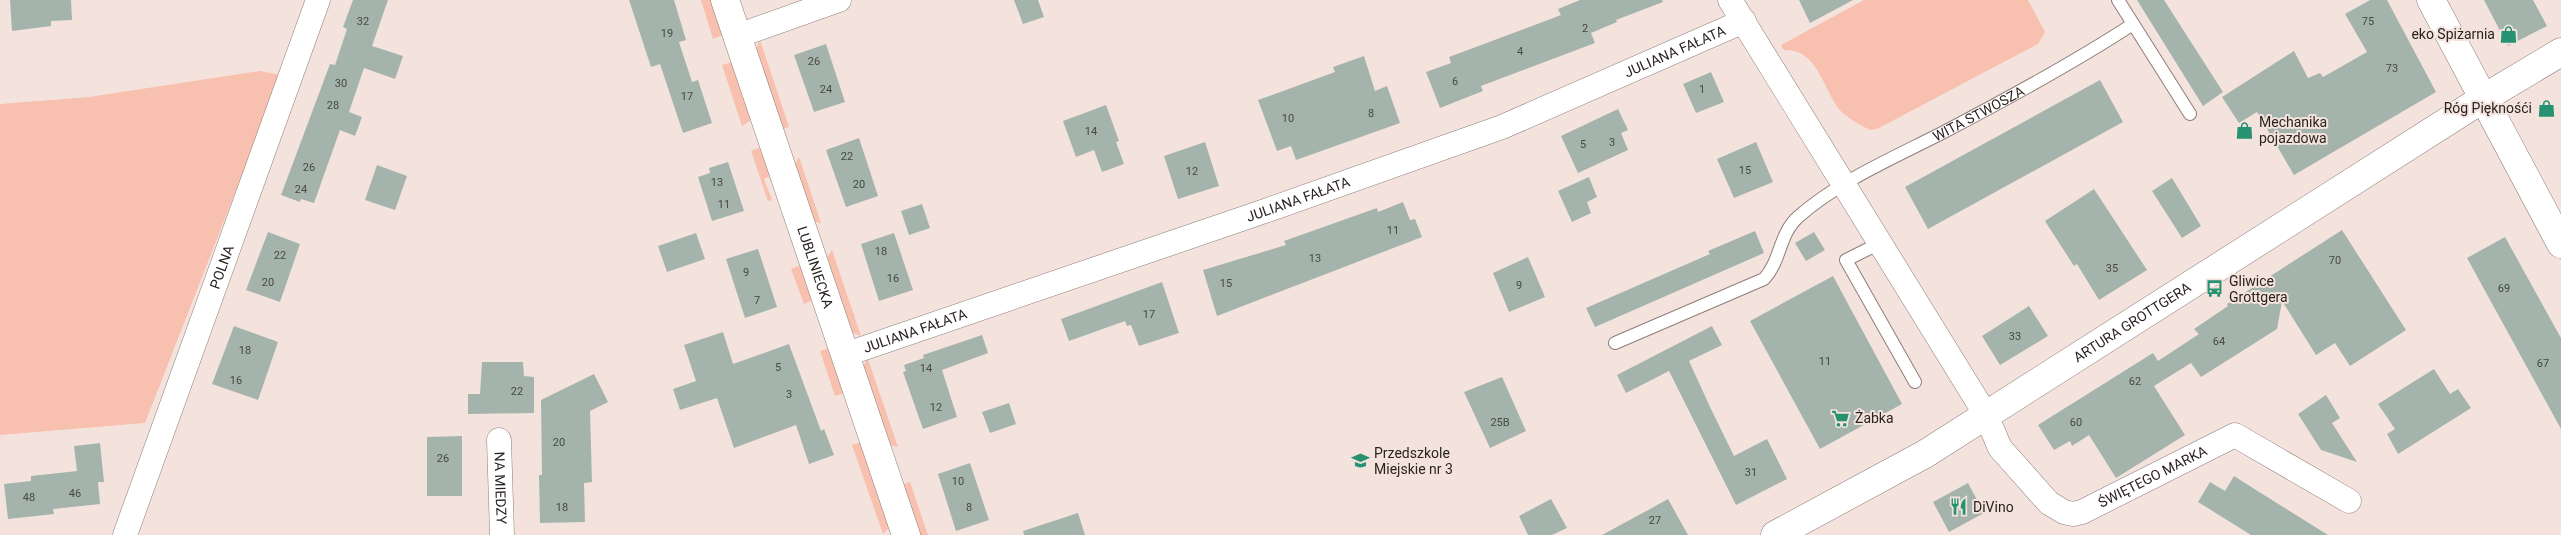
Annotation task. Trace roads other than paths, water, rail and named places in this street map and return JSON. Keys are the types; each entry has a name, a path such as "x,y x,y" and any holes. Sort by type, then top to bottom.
{"street":[{"name":"POLNA","path":"125,535 318,0"},
{"name":"LUBLINIECKA","path":"725,0 906,535"},
{"path":"736,36 839,0"},
{"path":"1730,0 1986,415"},
{"path":"2431,0 2561,244"},
{"name":"JULIANA FAŁATA","path":"844,355 1262,212 1502,127 1744,21"},
{"name":"ARTURA GROTTGERA","path":"1775,535 1925,454 2484,98 2561,52"},
{"name":"ŚWIĘTEGO MARKA","path":"1986,415 2000,448 2014,466 2049,504 2064,512 2073,514 2082,512 2235,435 2349,501"},
{"name":"NA MIEDZY","path":"499,440 502,535"}],"lane":[{"path":"2118,0 2190,114"},
{"name":"WITA STWOSZA","path":"1615,343 1764,279 1773,269 1783,237 1800,216 1845,185 1979,114 2133,24"},
{"path":"1880,243 1846,260 1915,382"}],"place":[{"name":"eko Spiżarnia","path":"2509,34"},
{"name":"Róg Pięknośći","path":"2546,108"},
{"name":"Mechanika pojazdowa","path":"2245,130"},
{"name":"Gliwice Grottgera","path":"2215,289"},
{"name":"Żabka","path":"1841,418"},
{"name":"Przedszkole Miejskie nr 3","path":"1360,461"},
{"name":"DiVino","path":"1959,507"}]}
